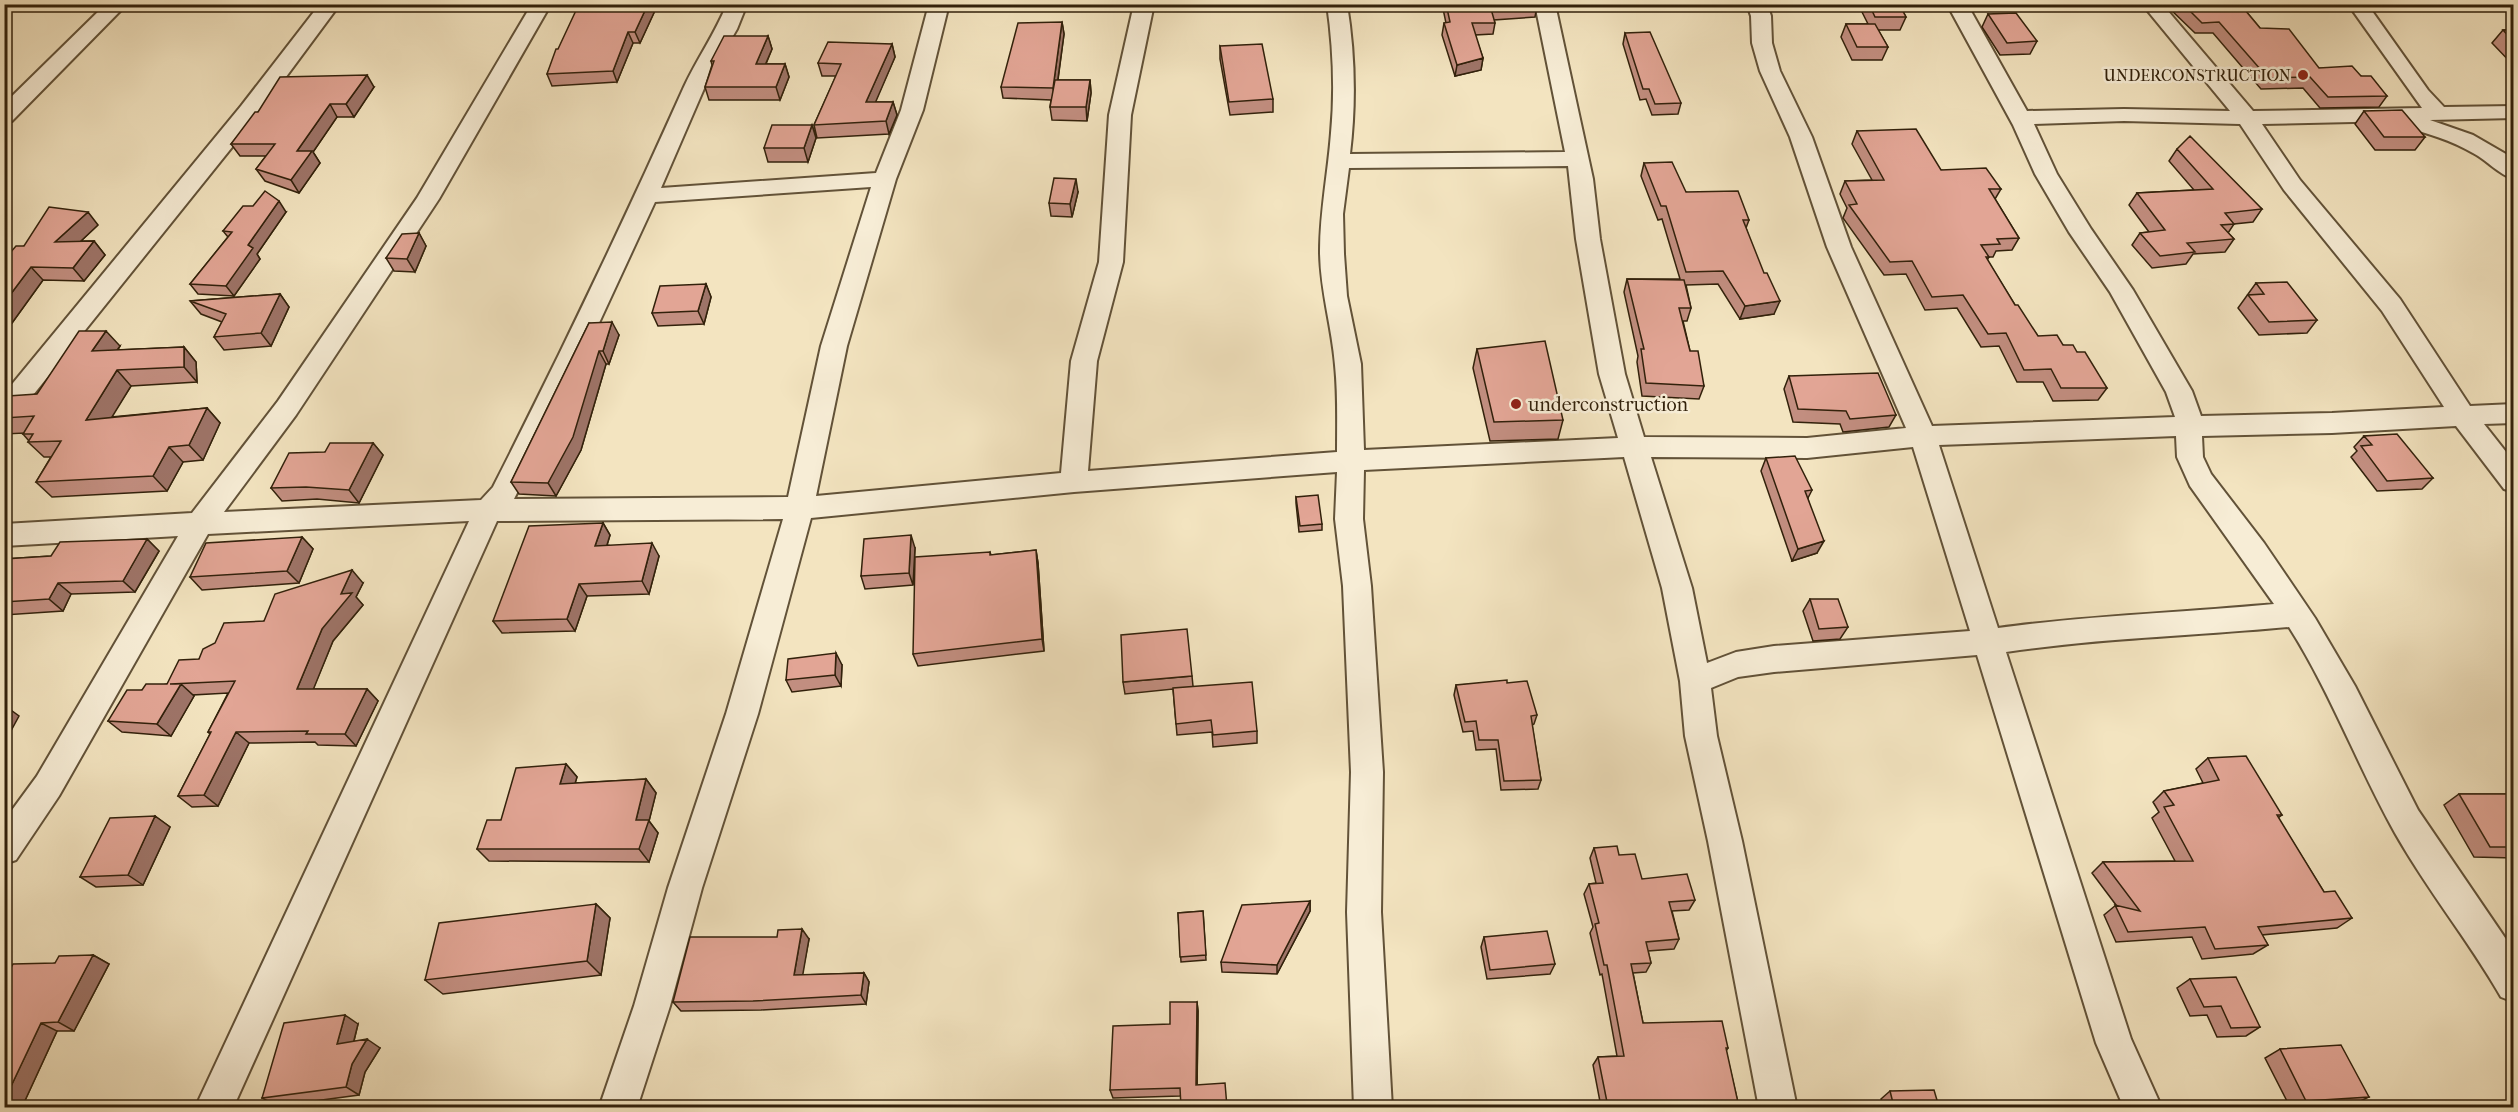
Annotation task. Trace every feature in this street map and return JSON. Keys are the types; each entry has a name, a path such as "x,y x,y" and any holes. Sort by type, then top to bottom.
{"street":[{"path":"4,116 118,4"},
{"path":"4,413 249,111 331,4"},
{"path":"4,849 48,786 200,523 287,408 421,209 542,4"},
{"path":"214,1107 386,737 488,510 503,494 555,390 699,77 727,29 737,4"},
{"path":"618,1107 652,1006 685,888 742,714 800,508 834,346 885,179 912,110 939,4"},
{"path":"1074,482 1084,362 1111,262 1120,115 1144,4"},
{"path":"1337,4 1341,31 1343,96 1339,161 1332,214 1332,254 1335,296 1348,364 1351,461 1349,519 1357,586 1367,772 1364,912 1373,1107"},
{"path":"1545,4 1582,179 1588,239 1612,374 1677,588 1695,681 1701,736 1725,841 1778,1107"},
{"path":"1757,4 1761,16 1762,44 1770,71 1800,137 1839,247 1923,436 2114,1043 2144,1107"},
{"path":"1957,4 2020,118 2046,174 2081,232 2121,290 2179,391 2188,416 2190,457 2200,479 2296,614 2336,680 2380,774 2406,822 2436,872 2504,967 2514,985"},
{"path":"2151,4 2247,118 2292,185 2391,305 2464,417 2514,482"},
{"path":"2358,5 2421,94 2438,113"},
{"path":"2020,118 2124,115 2247,118 2514,112"},
{"path":"2387,115 2465,140 2489,152 2514,172"},
{"path":"1339,161 1578,159"},
{"path":"645,196 885,179"},
{"path":"4,534 488,510 800,508 1074,482 1351,461 1633,447 1808,448 1923,436 2068,429 2189,428 2464,417 2514,412"},
{"path":"1695,681 1736,664 1774,659 1988,642 2064,631 2207,623 2296,614"}],"building":[{"path":"579,4 648,4 635,32 628,32 613,71 547,74 556,49"},
{"path":"1446,4 1537,4 1537,6 1491,9 1495,23 1472,23 1483,58 1457,65 1444,23 1450,22"},
{"path":"1869,4 1899,4 1906,17 1875,17"},
{"path":"2183,4 2240,4 2260,28 2289,29 2319,68 2352,66 2361,76 2371,76 2387,96 2328,97 2310,77 2268,78 2219,22 2202,23"},
{"path":"2016,13 2037,41 2007,43 1988,14"},
{"path":"1062,22 1053,88 1001,87 1018,23"},
{"path":"1846,24 1875,24 1888,47 1857,47"},
{"path":"2503,30 2514,30 2514,42"},
{"path":"1650,32 1681,103 1655,104 1649,89 1643,89 1625,33"},
{"path":"724,36 768,36 756,64 785,64 776,87 705,87 714,61 711,61"},
{"path":"828,42 892,44 866,102 893,102 886,121 814,125 841,64 818,63"},
{"path":"1262,44 1273,99 1229,102 1220,46"},
{"path":"367,75 346,104 330,104 297,151 312,151 291,180 256,169 275,144 231,144 255,112 258,112 280,77"},
{"path":"1055,80 1090,80 1086,107 1050,107"},
{"path":"2402,110 2425,137 2384,137 2364,111"},
{"path":"772,125 812,125 804,148 764,148"},
{"path":"1916,129 1941,170 1986,168 2001,189 1989,189 2019,238 1997,239 2000,244 1981,245 1989,257 1986,257 2015,305 2018,305 2038,336 2057,335 2063,345 2073,345 2077,352 2085,352 2107,388 2061,388 2051,369 2024,370 2006,333 1988,334 1963,295 1932,297 1912,261 1890,262 1849,205 1857,204 1845,181 1884,180 1857,131"},
{"path":"2190,136 2262,209 2225,213 2234,224 2221,225 2234,239 2187,243 2195,252 2160,256 2140,233 2165,230 2137,193 2213,189 2177,149"},
{"path":"1672,162 1686,192 1738,191 1749,220 1743,220 1764,273 1767,273 1780,301 1745,306 1723,271 1686,272 1666,206 1661,206 1644,163"},
{"path":"1054,178 1076,179 1070,204 1049,203"},
{"path":"265,191 279,201 248,245 253,248 226,286 190,284 232,232 223,231 243,206 253,206"},
{"path":"49,207 88,212 55,242 94,241 73,268 31,267 4,303 4,260 16,246 24,246"},
{"path":"419,233 407,259 386,258 402,234"},
{"path":"1627,279 1684,280 1691,308 1679,308 1690,351 1698,351 1704,386 1646,383 1641,349 1644,349"},
{"path":"2287,282 2317,320 2269,322 2248,295 2264,294 2256,283"},
{"path":"706,284 698,311 652,313 660,286"},
{"path":"280,294 261,333 214,337 226,314 190,301"},
{"path":"612,322 603,351 599,351 573,437 548,483 511,482 589,323"},
{"path":"79,331 106,331 92,351 184,347 184,367 117,370 86,420 207,408 189,445 169,447 153,476 36,482 61,441 28,442 33,434 23,434 34,416 4,418 4,400 8,396 37,394"},
{"name":"underconstruction","path":"1545,341 1563,420 1494,422 1477,349"},
{"path":"1878,373 1896,415 1850,419 1846,411 1798,409 1789,376"},
{"path":"2397,434 2433,478 2387,481 2361,446 2372,445 2364,436"},
{"path":"330,443 373,443 349,490 306,487 271,488 289,453 325,452"},
{"path":"1795,456 1812,490 1805,491 1824,541 1798,549 1766,458"},
{"path":"1318,495 1322,524 1300,526 1296,497"},
{"path":"603,523 595,546 652,543 642,581 579,584 567,619 493,621 529,526"},
{"path":"911,535 909,573 861,576 864,539"},
{"path":"302,537 287,571 190,577 206,543"},
{"path":"147,539 123,581 58,583 49,599 4,602 4,559 51,556 60,542"},
{"path":"1036,550 1042,639 913,654 915,557 990,552 990,555"},
{"path":"352,570 341,594 352,593 322,629 297,689 367,689 345,734 306,734 308,731 236,732 204,795 178,796 235,681 170,684 181,684 157,724 108,721 127,690 142,690 146,684 167,684 179,660 199,659 203,649 215,643 224,623 264,621 275,594"},
{"path":"1810,599 1838,599 1848,627 1819,629"},
{"path":"1187,629 1192,676 1123,682 1121,635"},
{"path":"836,653 835,675 786,680 788,659"},
{"path":"1507,680 1507,683 1527,681 1537,715 1531,716 1541,780 1504,781 1498,740 1479,740 1476,721 1465,722 1456,685"},
{"path":"1252,682 1257,731 1213,735 1211,720 1176,724 1173,688"},
{"path":"2246,756 2282,815 2277,815 2324,892 2335,891 2352,918 2258,927 2268,945 2215,949 2205,927 2128,932 2115,905 2140,911 2103,862 2193,861 2164,807 2174,805 2164,791 2219,780 2208,758"},
{"path":"566,764 560,784 646,779 636,820 649,820 639,849 477,849 487,820 501,820 516,768"},
{"path":"2459,794 2514,794 2514,847 2490,847"},
{"path":"155,816 128,875 80,877 110,818"},
{"path":"1617,846 1619,855 1635,854 1642,879 1687,874 1695,900 1669,902 1679,939 1646,942 1651,963 1631,964 1643,1023 1722,1021 1739,1107 1608,1107 1598,1057 1624,1056 1607,965 1604,965 1595,924 1599,923 1589,884 1603,883 1594,848"},
{"path":"1310,901 1277,965 1221,962 1242,905"},
{"path":"596,904 587,961 425,980 439,923"},
{"path":"1203,911 1206,955 1180,957 1178,913"},
{"path":"802,929 794,975 864,973 861,995 753,1001 673,1002 690,937 777,937 778,930"},
{"path":"1547,931 1555,964 1490,970 1484,937"},
{"path":"93,955 58,1022 41,1023 4,1101 4,979 13,964 55,963 59,956"},
{"path":"2236,977 2260,1027 2231,1028 2221,1006 2204,1007 2190,979"},
{"path":"1170,1002 1197,1002 1196,1085 1225,1083 1227,1107 1181,1107 1180,1088 1110,1090 1113,1026 1170,1024"},
{"path":"345,1015 337,1044 367,1039 352,1064 346,1087 262,1098 284,1023"},
{"path":"2341,1045 2369,1097 2306,1101 2280,1049"},
{"path":"1934,1090 1939,1107 1894,1107 1890,1091"}],"place":[{"name":"UNDERCONSTRUCTION","path":"2303,75"},
{"name":"underconstruction","path":"1516,404"}]}
